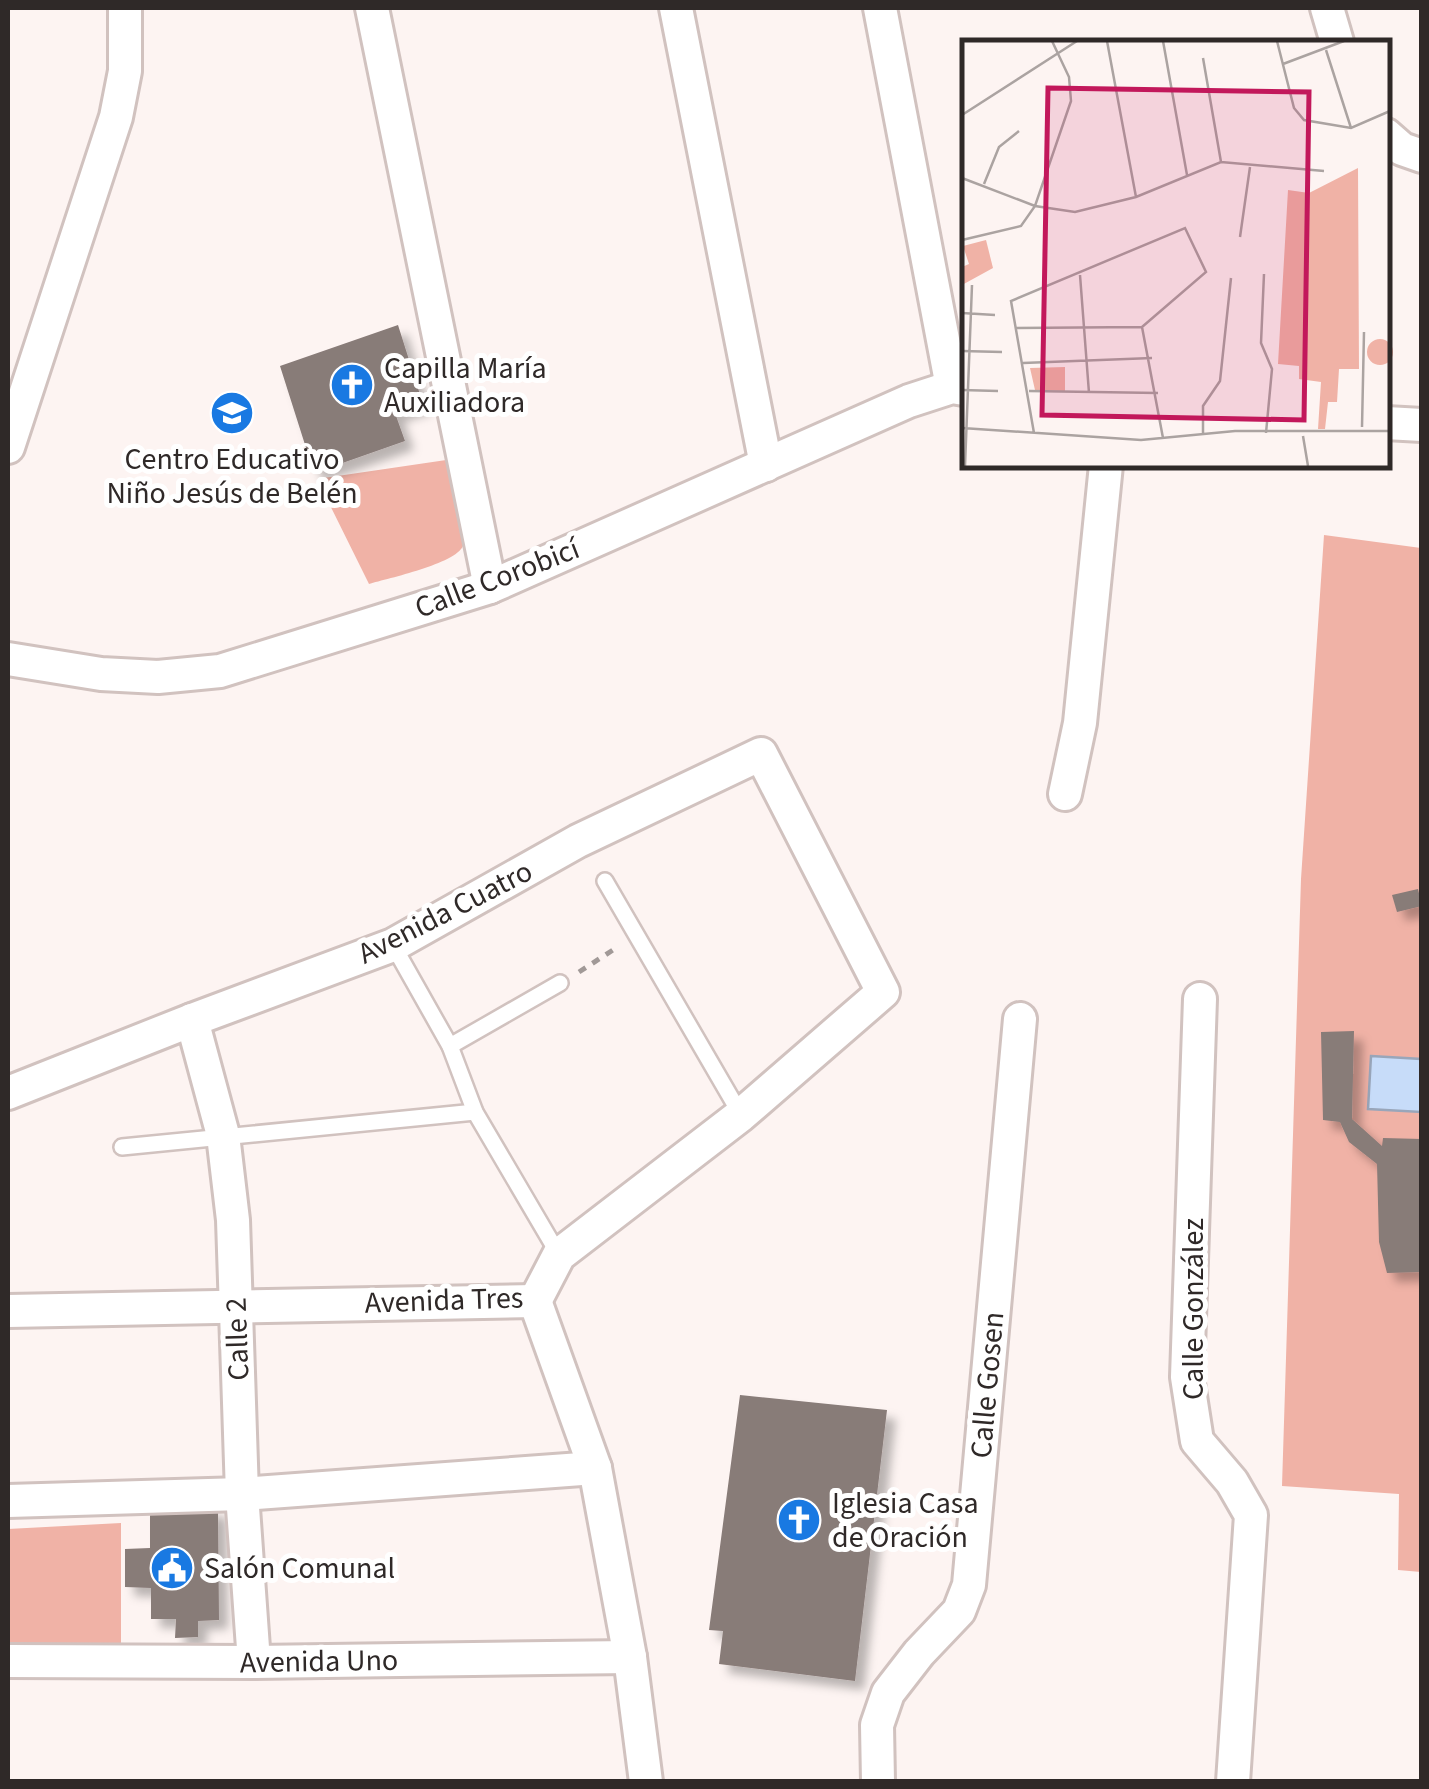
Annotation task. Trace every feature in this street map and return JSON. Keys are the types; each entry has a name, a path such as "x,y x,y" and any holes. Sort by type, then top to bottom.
{"street":[{"path":"8,447 116,117 125,71 125,8"},
{"path":"372,8 490,586"},
{"path":"676,8 766,465"},
{"path":"880,8 958,388"},
{"path":"1327,8 1336,40"},
{"path":"1389,138 1402,149 1422,156"},
{"name":"Calle Corobicí","path":"8,660 101,674 158,676 220,671 490,586 909,401 958,388"},
{"path":"1389,423 1422,426"},
{"path":"1064,794 1080,722 1106,468"},
{"name":"Avenida Cuatro","path":"8,1093 393,945 578,841 761,754 882,992"},
{"name":"Avenida Tres","path":"8,1310 535,1301 559,1255 741,1114 882,992"},
{"name":"Calle González","path":"1200,998 1187,1376 1197,1440 1232,1482 1251,1514 1233,1782"},
{"name":"Calle Gosen","path":"878,1782 878,1725 888,1692 960,1611 969,1584 1020,1019"},
{"name":"Calle 2","path":"192,1020 222,1136 233,1220 242,1494 254,1662"},
{"path":"535,1301 595,1468 630,1657 646,1782"},
{"path":"8,1501 242,1494 595,1468"},
{"name":"Avenida Uno","path":"8,1661 630,1657"}],"lane":[{"path":"605,881 741,1114"},
{"path":"393,945 450,1046 475,1112 559,1255"},
{"path":"450,1046 560,983"},
{"path":"122,1147 475,1112"}],"path":[{"path":"560,983 636,936"}],"shaded area":[{"path":"453,459 465,516 463,546 448,559 369,584 317,479"},
{"path":"1324,535 1421,548 1421,1572 1398,1570 1399,1494 1282,1486 1301,879"},
{"path":"121,1523 121,1653 8,1653 8,1529"}],"water":[{"path":"1371,1056 1421,1059 1421,1112 1368,1109"}],"building":[{"name":"Capilla María Auxiliadora","path":"398,325 423,404 395,413 405,441 314,473 280,366"},
{"path":"1418,889 1422,906 1397,912 1392,895"},
{"path":"1354,1031 1352,1119 1382,1146 1383,1138 1422,1139 1422,1272 1387,1273 1379,1242 1377,1164 1349,1142 1340,1122 1323,1120 1321,1032"},
{"name":"Iglesia Casa de Oración","path":"740,1395 887,1410 855,1681 719,1664 723,1631 709,1630"},
{"name":"Salón Comunal","path":"150,1508 218,1508 219,1620 198,1621 198,1637 175,1638 176,1619 151,1619 151,1588 125,1587 125,1549 150,1548"}],"place":[{"name":"Capilla María Auxiliadora","path":"352,385"},
{"name":"Centro Educativo Niño Jesús de Belén","path":"232,413"},
{"name":"Iglesia Casa de Oración","path":"799,1520"},
{"name":"Salón Comunal","path":"172,1568"}]}
